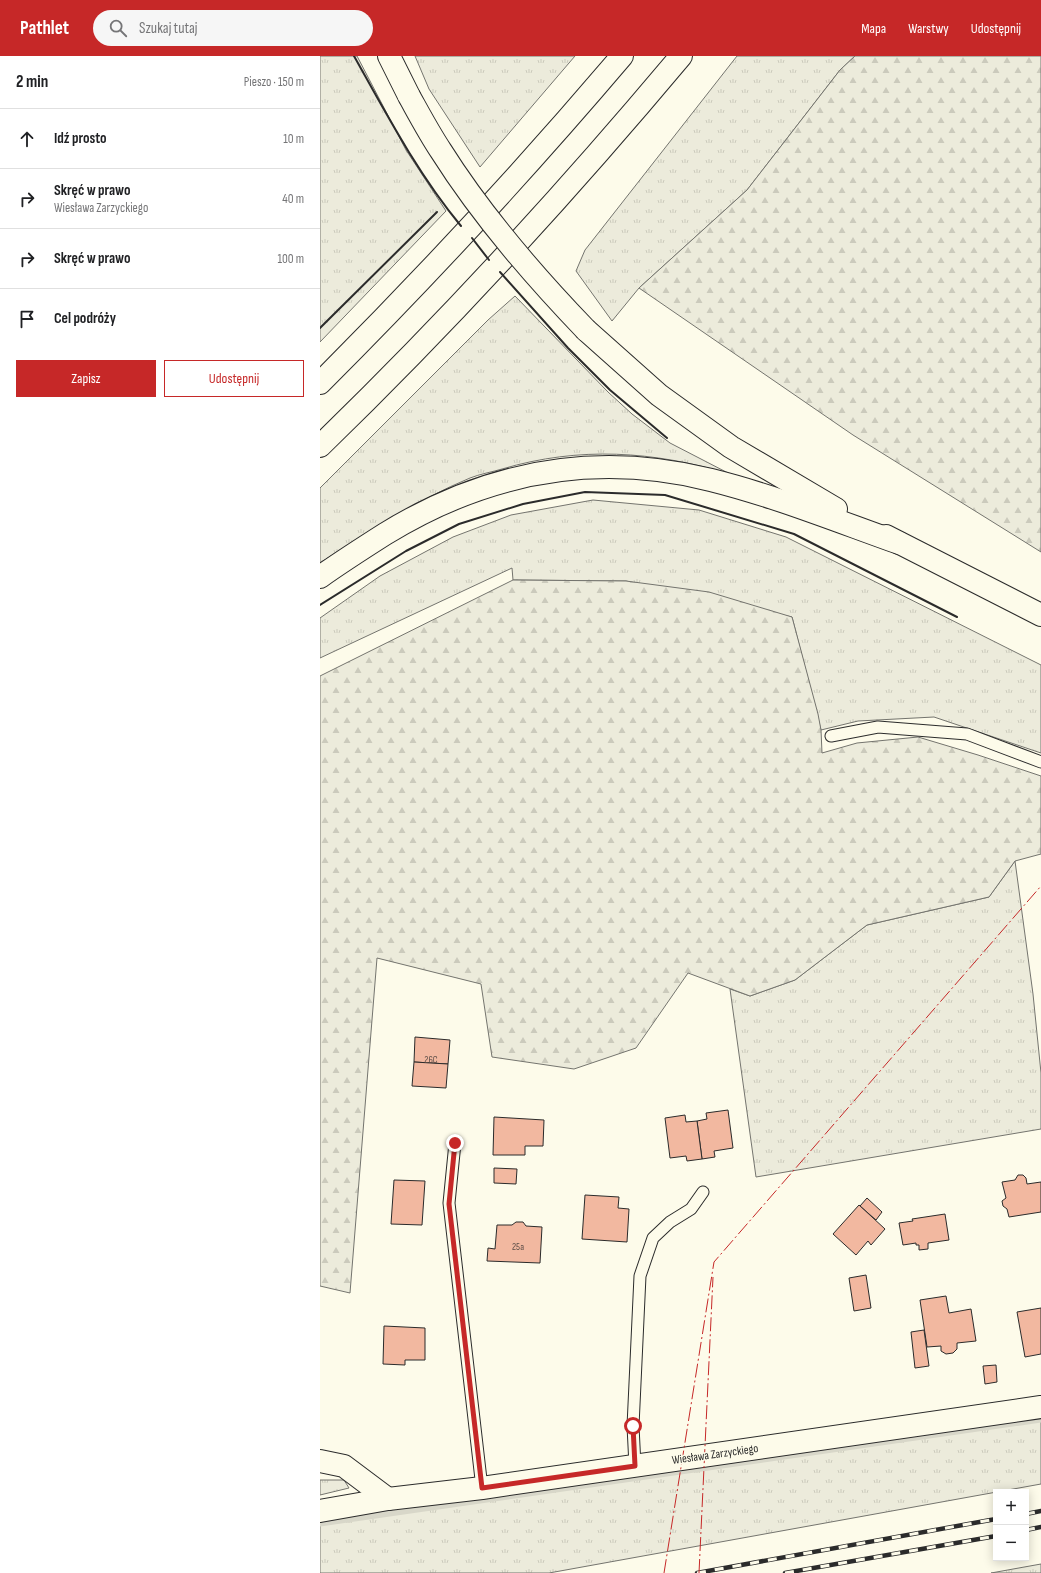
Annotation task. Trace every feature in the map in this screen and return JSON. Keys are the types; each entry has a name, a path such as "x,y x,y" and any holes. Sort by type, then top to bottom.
{"main road":[{"path":"389,56 409,96 440,151 472,197 548,290 586,330 659,395 731,447 809,495 899,543 1041,615"},
{"path":"320,383 458,241 551,139 622,56"},
{"path":"320,446 411,356 482,280 614,136 681,56"},
{"path":"320,577 385,534 429,510 474,491 516,477 562,470 612,466 658,470 710,480 756,492 899,543"},
{"name":"Wiesława Zarzyckiego","path":"320,1510 388,1499 482,1488 1041,1407"},
{"path":"320,1460 344,1466 388,1499"}],"lane":[{"path":"831,736 878,726 967,734 1041,762"},
{"path":"455,1143 449,1204 482,1488"},
{"path":"635,1466 633,1426 640,1276 653,1238 670,1222 691,1209 703,1192"}],"green space":[{"path":"320,56 357,56 406,150 446,211 320,342"},
{"path":"415,56 575,56 480,167 429,89"},
{"path":"737,56 855,56 840,70 747,190 639,288 612,321 576,271 585,250"},
{"path":"855,56 1041,56 1041,552 853,435 639,288 747,190 840,70"},
{"path":"515,296 608,392 632,414 670,443 730,474 673,460 616,454 588,454 531,462 478,475 431,496 393,517 320,563 320,488 488,320"},
{"path":"593,500 699,510 786,537 1041,665 1041,753 934,717 858,721 821,730 792,617 626,581 513,580 512,568 320,658 320,618 380,576 453,537 511,515"},
{"path":"513,580 626,581 709,592 792,617 818,714 821,730 822,753 857,743 918,737 1041,776 1041,854 1015,861 989,897 867,925 795,980 750,996 688,973 636,1048 574,1069 492,1057 481,984 377,958 350,1293 320,1286 320,676"},
{"path":"1015,861 1033,994 1041,1073 1041,1129 756,1177 730,989 750,996 795,980 867,925 989,897"},
{"path":"1041,1407 1041,1484 1013,1489 993,1489 993,1493 549,1573 320,1573 320,1516"},
{"path":"320,1480 344,1480 349,1488 320,1495"},
{"path":"1041,1564 1041,1573 991,1573"}],"building":[{"path":"415,1037 450,1040 448,1064 414,1062"},
{"path":"414,1062 448,1064 446,1088 412,1086"},
{"path":"728,1110 733,1148 714,1151 715,1157 702,1159 697,1121 707,1119 706,1113"},
{"path":"685,1115 686,1122 697,1121 702,1159 687,1161 686,1156 670,1158 665,1118"},
{"path":"494,1117 544,1120 543,1146 525,1146 525,1155 493,1155"},
{"path":"494,1168 517,1169 516,1184 494,1183"},
{"path":"1018,1175 1023,1175 1026,1178 1027,1184 1041,1182 1041,1212 1009,1217 1007,1209 1003,1206 1002,1201 1006,1198 1002,1182 1015,1180"},
{"path":"394,1180 425,1181 422,1225 391,1224"},
{"path":"585,1195 619,1197 618,1208 629,1209 627,1242 582,1239"},
{"path":"867,1198 882,1212 876,1220 860,1206"},
{"path":"859,1205 885,1229 871,1245 868,1241 856,1255 833,1234"},
{"path":"945,1214 949,1240 928,1243 928,1249 919,1250 919,1245 916,1245 916,1243 903,1245 899,1223 913,1221 912,1219"},
{"path":"516,1222 523,1222 526,1226 542,1227 540,1263 487,1261 488,1248 495,1249 497,1225 512,1225"},
{"path":"866,1275 871,1308 854,1311 849,1278"},
{"path":"946,1296 949,1313 971,1309 976,1341 957,1343 957,1349 953,1353 946,1354 941,1351 941,1346 927,1347 920,1300"},
{"path":"1041,1308 1041,1354 1025,1357 1017,1312"},
{"path":"384,1326 425,1328 425,1360 405,1360 405,1365 383,1364"},
{"path":"924,1330 929,1366 915,1368 911,1332"},
{"path":"996,1365 997,1382 985,1384 983,1366"}],"waterway":[{"path":"320,1523 1041,1419"}],"railway":[{"path":"1029,1513 1041,1511"},
{"path":"697,1573 993,1520"},
{"path":"1029,1529 1041,1527"},
{"path":"785,1573 993,1537"}],"wall":[{"path":"354,56 417,165 445,206 461,226"},
{"path":"320,328 437,212"},
{"path":"472,238 489,260"},
{"path":"500,272 568,348 610,390 667,438"},
{"path":"320,605 406,551 459,524 523,504 585,492 665,495 794,534 957,617"}],"power":[{"path":"664,1573 714,1262 1041,886"},
{"path":"699,1573 713,1277"}],"route":[{"path":"455,1143 449,1204 482,1488 635,1466 633,1426"}]}
